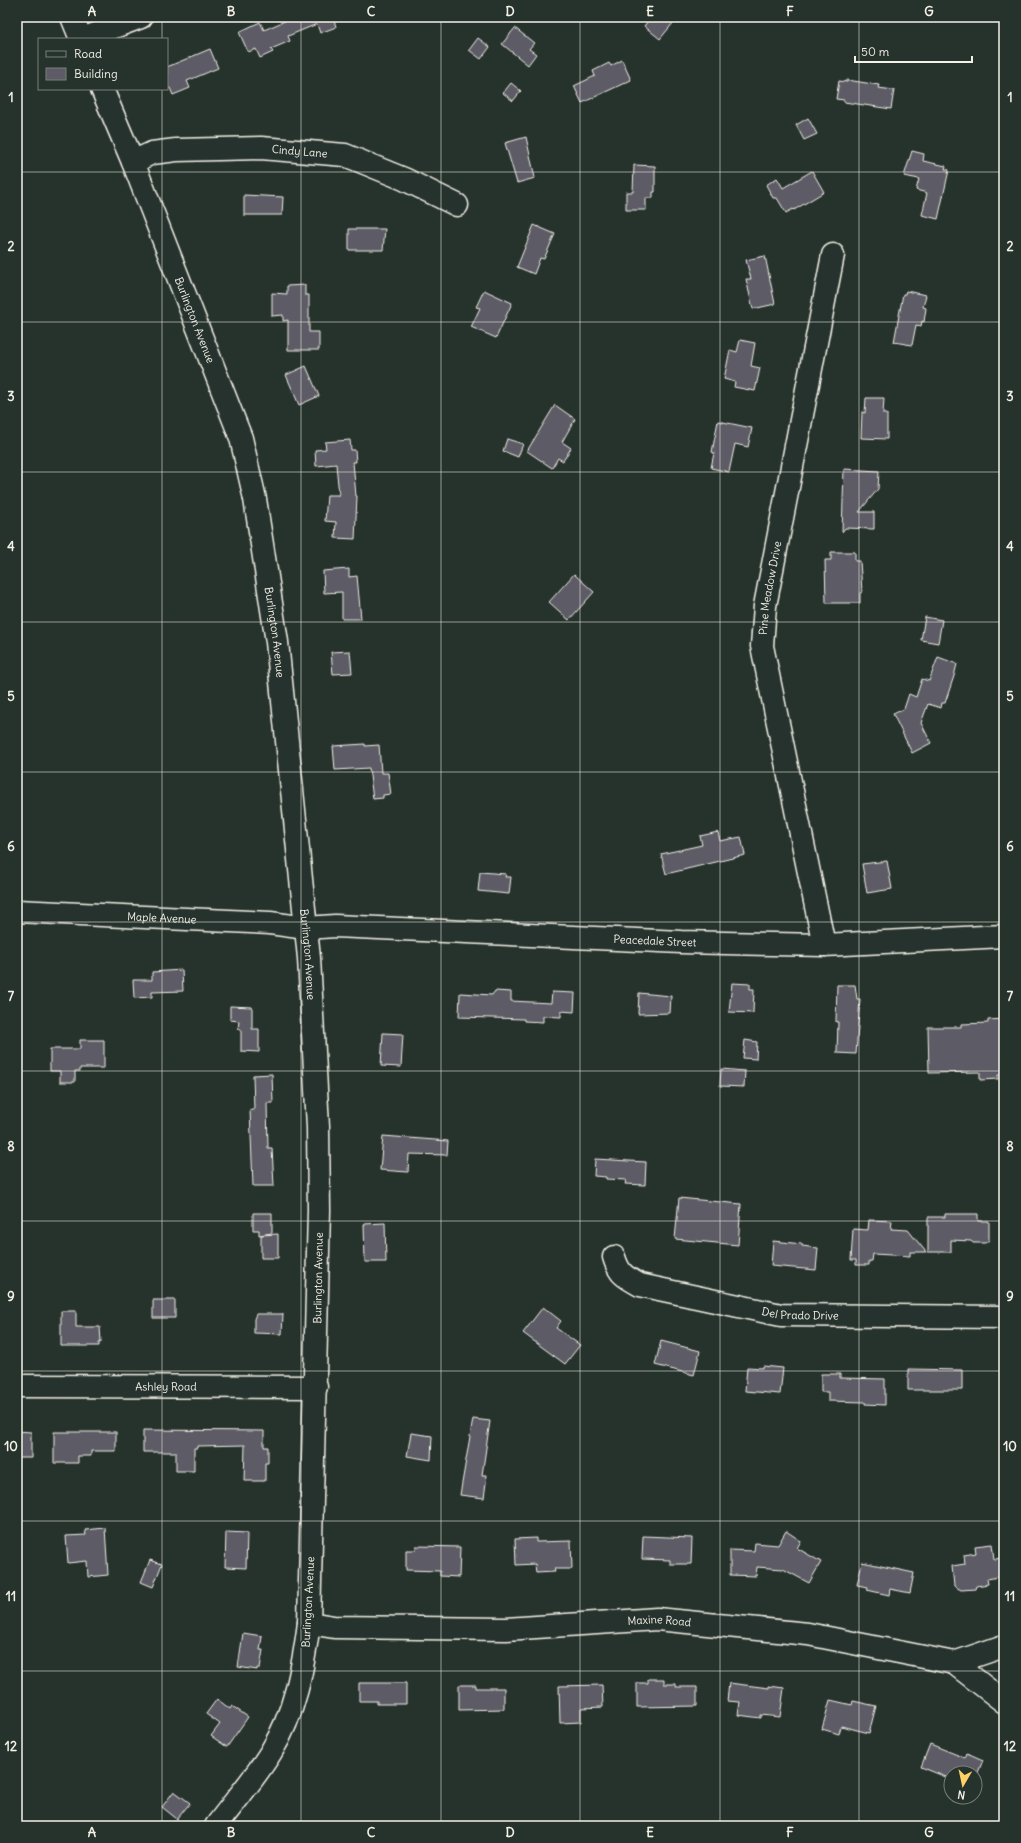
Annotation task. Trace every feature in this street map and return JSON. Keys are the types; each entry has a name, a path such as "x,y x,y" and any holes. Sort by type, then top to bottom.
{"main road":[{"path":"72,17 81,38"},
{"path":"84,38 141,17"},
{"name":"Burlington Avenue","path":"102,90 133,162 241,438 256,498 277,642 309,958 318,1127 320,1210 309,1623 298,1689 285,1724 271,1752 216,1826"},
{"name":"Cindy Lane","path":"133,162 152,154 176,150 261,148 345,155 404,179 457,205"},
{"name":"Pine Meadow Drive","path":"824,945 762,646 765,606 833,255"},
{"name":"Maple Avenue","path":"17,910 270,923 306,928"},
{"name":"Peacedale Street","path":"306,928 335,926 673,942 824,945 1004,936"},
{"name":"Del Prado Drive","path":"614,1257 617,1269 627,1279 640,1285 781,1315 1004,1317"},
{"name":"Ashley Road","path":"17,1386 316,1387"},
{"name":"Maxine Road","path":"309,1623 334,1627 506,1629 657,1619 808,1634 954,1663"},
{"path":"954,1663 1004,1646"},
{"path":"954,1663 1004,1702"}],"building":[{"path":"294,17 333,17 336,27 320,33 317,24 288,36 290,41 271,49 273,52 260,58 256,49 248,52 239,32 260,22 264,30"},
{"path":"651,17 678,17 660,39 644,26"},
{"path":"515,28 534,43 529,49 536,54 528,65 502,44"},
{"path":"478,38 490,47 481,59 469,50"},
{"path":"210,49 218,68 187,81 190,88 173,95 170,88 168,88 168,67"},
{"path":"622,60 631,80 582,103 574,86 595,76 593,71 609,63 611,66"},
{"path":"847,80 879,85 878,88 894,90 891,109 844,102 844,100 836,99 839,81 847,82"},
{"path":"511,83 521,91 513,101 503,93"},
{"path":"808,118 817,134 804,140 796,125"},
{"path":"526,137 535,178 517,183 505,143"},
{"path":"912,151 924,154 923,161 946,166 945,169 949,170 938,219 922,215 927,193 916,190 919,179 904,176"},
{"path":"634,165 655,166 655,192 653,192 653,198 646,198 646,210 626,210 626,192 633,192"},
{"path":"812,171 824,192 794,210 793,209 786,213 777,198 773,198 766,185 777,178 783,188"},
{"path":"244,195 283,197 282,215 244,215"},
{"path":"534,225 555,234 544,259 540,258 534,274 517,267"},
{"path":"349,229 385,229 383,250 349,250"},
{"path":"765,256 775,304 753,309 746,279 751,279 746,260"},
{"path":"305,285 305,295 309,295 309,332 319,332 319,350 288,350 288,320 283,321 283,315 272,316 272,293 287,294 287,286"},
{"path":"484,290 512,303 496,338 471,327 480,308 476,307"},
{"path":"906,291 926,295 923,307 926,308 924,322 922,321 921,326 916,325 912,345 894,342 903,294 905,294"},
{"path":"740,340 755,343 751,366 760,368 755,391 734,387 735,382 724,379 730,350 737,352"},
{"path":"306,366 319,396 299,405 286,375"},
{"path":"866,398 884,398 883,414 887,414 887,439 861,438 862,412 865,413"},
{"path":"555,405 575,419 562,442 571,448 563,461 558,458 552,468 527,451"},
{"path":"718,421 752,428 748,447 735,444 729,472 711,468 714,453 712,452"},
{"path":"507,439 523,444 518,457 503,451"},
{"path":"350,440 351,450 355,450 356,462 353,462 357,496 355,539 335,538 336,522 325,521 327,495 339,495 336,464 316,466 315,450 326,449 325,442"},
{"path":"844,469 879,471 878,489 859,512 874,512 874,529 845,528 842,532"},
{"path":"831,552 855,552 855,561 860,561 862,592 860,593 860,603 826,603 825,560 831,560"},
{"path":"349,569 349,577 357,576 361,619 342,619 342,592 324,593 323,571"},
{"path":"574,574 594,592 569,620 549,602"},
{"path":"925,617 942,620 938,643 921,640"},
{"path":"350,651 352,673 333,674 331,652"},
{"path":"938,657 957,664 954,676 945,703 942,703 941,708 928,704 921,723 931,743 912,753 893,714 904,709 909,694 916,697 922,679 929,681"},
{"path":"365,744 365,746 379,745 381,773 388,773 391,794 383,795 383,798 373,799 369,768 335,770 333,746"},
{"path":"718,832 720,841 741,837 745,855 666,874 661,854 702,845 700,836"},
{"path":"887,861 892,889 867,893 862,864"},
{"path":"480,872 506,874 505,877 511,877 509,894 478,891"},
{"path":"182,970 183,991 152,992 152,997 134,998 133,980 152,980 152,972"},
{"path":"732,983 750,984 750,989 754,989 753,1013 729,1012"},
{"path":"837,985 855,985 857,999 860,999 856,1054 837,1053"},
{"path":"495,991 511,992 511,1001 551,1003 552,992 575,993 574,1012 561,1011 561,1017 543,1016 543,1022 524,1021 524,1019 459,1017 460,993 492,995"},
{"path":"639,993 671,996 670,1013 638,1014"},
{"path":"230,1006 252,1007 252,1029 259,1029 259,1052 241,1051 241,1029 238,1029 239,1021 230,1020"},
{"path":"1004,1019 1004,1075 998,1075 998,1079 980,1080 980,1072 929,1073 928,1027 961,1027 961,1024 988,1023 988,1020"},
{"path":"383,1033 403,1034 401,1067 381,1066"},
{"path":"80,1040 104,1040 104,1068 80,1068 80,1071 75,1071 75,1082 60,1082 60,1071 50,1071 50,1049 80,1049"},
{"path":"745,1040 757,1042 756,1059 743,1058"},
{"path":"721,1069 745,1071 744,1087 720,1086"},
{"path":"272,1074 273,1103 267,1103 268,1148 272,1148 274,1186 253,1186 250,1110 254,1110 253,1075"},
{"path":"383,1136 448,1141 447,1155 409,1154 408,1172 380,1170"},
{"path":"595,1159 646,1162 645,1185 625,1184 626,1180 606,1179 606,1177 594,1176"},
{"path":"679,1198 741,1204 738,1245 675,1239"},
{"path":"253,1213 272,1213 272,1233 259,1235 259,1230 253,1230"},
{"path":"945,1214 978,1214 978,1221 989,1221 989,1240 985,1243 973,1243 971,1241 951,1240 951,1252 928,1252 928,1217 945,1217"},
{"path":"869,1220 892,1221 891,1229 908,1230 926,1252 910,1252 910,1256 873,1254 872,1261 869,1261 869,1265 856,1265 856,1260 851,1260 853,1229 868,1230"},
{"path":"385,1223 386,1262 365,1262 364,1224"},
{"path":"278,1234 278,1258 261,1258 261,1235"},
{"path":"773,1241 802,1244 802,1246 818,1248 816,1270 771,1266"},
{"path":"153,1300 175,1300 175,1318 153,1318"},
{"path":"543,1307 561,1321 556,1328 580,1345 565,1364 523,1333"},
{"path":"61,1311 76,1311 76,1327 100,1327 101,1342 99,1343 99,1346 61,1346"},
{"path":"256,1314 283,1314 282,1334 254,1333 254,1319"},
{"path":"661,1341 700,1351 694,1375 655,1365"},
{"path":"763,1366 783,1368 780,1394 745,1391 747,1367 763,1368"},
{"path":"908,1369 962,1370 962,1390 908,1390"},
{"path":"821,1374 840,1374 840,1378 885,1379 885,1405 865,1404 865,1402 828,1401 828,1392 821,1392"},
{"path":"473,1419 490,1421 482,1475 487,1475 484,1498 460,1495"},
{"path":"143,1430 264,1431 264,1447 268,1447 268,1463 265,1463 265,1481 244,1481 245,1445 197,1446 197,1448 194,1448 194,1471 176,1471 176,1452 143,1452"},
{"path":"17,1431 31,1432 31,1458 17,1458"},
{"path":"54,1432 116,1432 116,1451 91,1451 91,1456 78,1456 78,1463 54,1463"},
{"path":"411,1433 432,1436 431,1460 407,1456"},
{"path":"105,1528 108,1575 88,1577 87,1561 68,1563 66,1536 86,1535 85,1530"},
{"path":"786,1531 801,1541 797,1548 821,1562 809,1583 783,1569 757,1567 756,1576 730,1575 730,1550 754,1551 755,1543 778,1545"},
{"path":"226,1532 247,1533 246,1568 225,1567"},
{"path":"643,1536 692,1538 691,1564 670,1564 670,1560 642,1559"},
{"path":"536,1538 536,1542 571,1541 572,1569 554,1569 555,1572 536,1573 535,1564 516,1565 515,1539"},
{"path":"992,1544 994,1559 1004,1558 1004,1576 987,1579 988,1584 976,1586 975,1589 961,1590 954,1586 952,1566 965,1564 964,1555 976,1553 975,1546"},
{"path":"416,1546 460,1547 459,1577 440,1576 440,1571 406,1570 406,1550 416,1550"},
{"path":"150,1560 162,1564 153,1587 141,1582"},
{"path":"862,1562 914,1573 910,1593 890,1589 889,1595 867,1590 868,1587 857,1585"},
{"path":"243,1633 262,1636 260,1650 263,1650 260,1668 257,1668 257,1670 238,1667"},
{"path":"648,1679 664,1679 664,1684 676,1684 676,1687 697,1687 697,1706 637,1707 637,1683 648,1683"},
{"path":"359,1683 406,1683 406,1704 377,1704 377,1701 359,1701"},
{"path":"729,1683 769,1688 769,1686 784,1688 780,1717 761,1715 761,1718 738,1715 740,1702 727,1701"},
{"path":"459,1685 476,1685 476,1688 504,1688 504,1709 459,1710"},
{"path":"602,1685 603,1707 581,1708 581,1722 560,1723 559,1686"},
{"path":"217,1699 230,1709 232,1706 248,1717 227,1747 211,1736 220,1724 206,1714"},
{"path":"830,1700 852,1705 853,1701 876,1706 869,1733 841,1726 839,1734 822,1729"},
{"path":"930,1744 965,1758 967,1753 983,1760 981,1765 943,1765 943,1776 921,1767"},
{"path":"174,1791 190,1803 177,1819 162,1807"}]}
